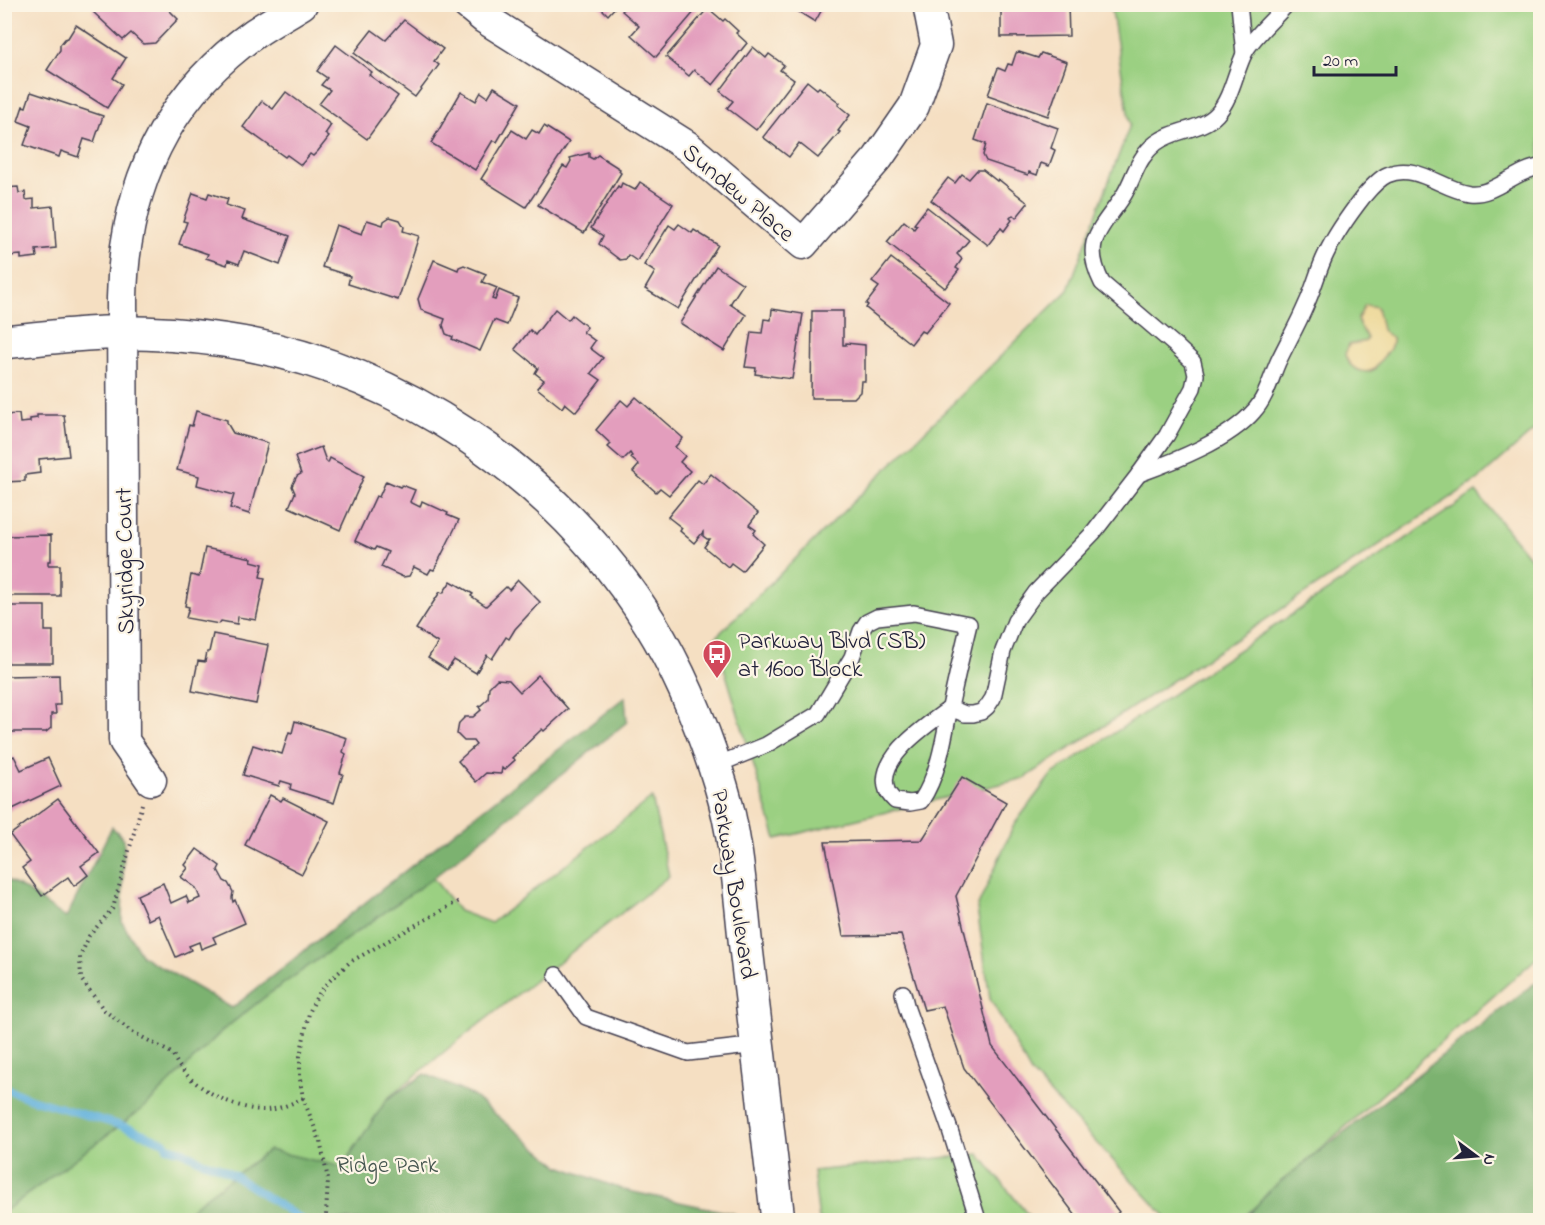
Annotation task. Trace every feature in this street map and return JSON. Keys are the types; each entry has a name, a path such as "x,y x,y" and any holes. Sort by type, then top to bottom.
{"street":[{"name":"Skyridge Court","path":"151,780 124,741 123,257 133,206 152,152 181,105 221,62 254,34 302,4"},
{"name":"Sundew Place","path":"467,4 484,18 687,146 803,244 878,158 914,106 936,45 928,4"},
{"path":"912,4 920,4"},
{"name":"Parkway Boulevard","path":"4,342 90,334 191,336 267,349 337,370 387,390 429,412 501,460 562,513 597,551 632,597 669,656 689,697 714,766 732,832 778,1221"}],"lane":[{"path":"1239,4 1244,54"},
{"path":"950,708 965,714 973,714 987,707 993,698 1003,651 1015,621 1036,592 1094,532 1139,474 1167,435 1193,388 1196,375 1193,362 1102,283 1096,270 1094,243 1126,192 1143,155 1156,142 1172,133 1203,124 1216,115 1229,95 1244,54 1287,4"},
{"path":"1139,474 1182,458 1245,421 1256,410 1289,337 1305,308 1325,256 1337,233 1369,190 1385,176 1409,171 1467,193 1480,193 1524,171 1540,167"},
{"path":"714,766 766,745 818,714 852,657 861,631 867,622 877,617 914,613 969,624 950,708 930,787 921,801 910,803 895,801 887,790 885,776 894,756 917,733 950,708"},
{"path":"556,975 586,1017 688,1053 758,1045"},
{"path":"903,993 950,1130 978,1221"}],"path":[{"path":"151,780 138,817 113,908 89,936 80,957 81,979 104,1010 131,1031 173,1054 177,1065 209,1092 232,1104 259,1110 282,1107 303,1098"},
{"path":"323,1221 326,1215 328,1179 320,1141 303,1098 300,1068 304,1034 315,998 325,985 350,962 459,901"}],"green space":[{"path":"1111,5 1540,5 1540,425 1479,479 1025,778 776,839 715,638 1068,290 1130,125"},
{"path":"1476,492 1540,570 1540,955 1240,1220 1169,1220 1031,1073 990,998 977,908 1014,825 1051,775"},
{"path":"625,697 627,722 433,878 266,996 223,1030 146,1106 5,1211 5,879 24,889 66,918 112,827 124,839 122,922 142,956 232,1008"},
{"path":"652,798 669,876 450,1047 387,1099 384,1105 448,1122 223,1220 301,1158 269,1150 195,1205 181,1220 5,1220 5,1211 146,1106 223,1030 266,996 433,878 459,911 491,923"},
{"path":"1540,979 1540,1220 1244,1220 1270,1190"},
{"name":"Ridge Park","path":"425,1074 473,1096 559,1166 624,1190 735,1214 736,1220 181,1220 195,1205 269,1150 342,1167 387,1099"},
{"path":"979,1154 1032,1220 819,1220 813,1171"}],"sand":[{"path":"1365,305 1377,307 1382,330 1392,338 1391,347 1375,369 1366,372 1353,367 1345,354 1349,345 1366,341 1367,338 1357,320"}],"building":[{"path":"99,4 163,4 178,19 155,43 143,44 131,33 123,40 92,11"},
{"path":"597,4 618,4 608,15"},
{"path":"628,4 701,4 656,57 631,35 639,26 622,11"},
{"path":"786,4 825,4 815,22"},
{"path":"1024,5 1068,5 1069,36 1001,37 1001,7 1024,7"},
{"path":"708,8 723,21 725,19 747,43 713,85 694,70 689,76 666,57"},
{"path":"404,20 443,49 434,61 439,65 415,97 354,53 372,30 386,40"},
{"path":"76,25 126,58 113,78 122,84 107,108 47,70 60,50 60,45 68,38"},
{"path":"336,45 372,72 369,75 398,96 367,139 319,104 330,90 321,85 327,78 317,71"},
{"path":"753,47 766,58 769,54 784,65 780,70 794,80 756,130 727,108 733,101 720,91"},
{"path":"1016,53 1038,58 1041,53 1067,62 1048,116 988,95 998,68 1005,71 1008,64 1012,65"},
{"path":"807,81 840,103 838,105 850,115 838,131 840,132 818,158 799,143 789,157 763,137"},
{"path":"494,87 520,103 497,142 493,140 475,170 431,143 461,92 476,101 481,92 488,97"},
{"path":"31,92 103,116 94,142 84,139 78,157 61,151 59,157 24,145 31,126 18,121"},
{"path":"286,92 331,125 325,134 329,137 313,156 310,154 301,165 287,155 285,157 243,127 262,101 273,109"},
{"path":"987,103 1058,128 1051,148 1055,150 1049,166 1041,163 1037,175 1029,172 1028,175 986,161 983,155 986,144 975,140"},
{"path":"544,126 569,142 526,207 481,179 512,130 526,139 532,130 539,134"},
{"path":"589,153 589,157 593,159 598,155 620,169 621,173 584,233 538,205 563,166 567,168 571,161 570,158"},
{"path":"977,170 983,170 997,181 998,179 1028,203 1016,218 1013,215 1010,218 1012,220 1004,231 1001,228 988,245 931,200 948,178 955,183 962,174 969,179"},
{"path":"640,182 673,204 637,261 628,255 626,259 620,260 599,244 603,236 591,228 618,186 620,188 622,183 635,190"},
{"path":"18,187 19,193 25,192 26,200 34,199 34,208 53,206 56,248 36,250 37,257 21,259 21,255 9,256 9,263 4,263 4,188"},
{"path":"193,193 207,198 209,193 228,199 226,205 245,211 242,219 290,236 280,265 244,251 239,264 228,260 227,265 206,258 208,254 179,244 187,222 183,221"},
{"path":"927,207 969,240 957,254 962,259 956,268 959,270 945,288 887,242 904,221 914,229 917,225 914,224"},
{"path":"390,217 400,220 404,227 403,231 419,236 398,300 348,284 350,276 322,267 336,225 362,234 367,220 383,225 384,221"},
{"path":"679,224 692,233 694,230 718,245 678,309 645,289 655,272 644,265 669,225 675,229"},
{"path":"891,258 949,303 925,333 921,331 911,344 866,308 868,305 866,304 879,287 872,282"},
{"path":"434,260 458,270 464,265 486,274 482,282 497,288 492,299 495,300 499,290 518,298 507,325 494,320 480,351 446,334 443,325 445,319 421,310 418,299"},
{"path":"716,266 743,284 730,304 746,315 724,351 680,323"},
{"path":"555,309 568,320 572,315 587,327 583,332 595,341 590,348 603,358 591,373 601,380 576,412 565,403 562,408 537,388 544,380 535,373 538,368 515,349 530,330 535,335"},
{"path":"772,309 803,314 792,379 755,374 756,368 745,367 751,332 762,333 764,319 771,320"},
{"path":"812,311 843,311 843,345 846,343 865,345 865,381 861,381 860,392 854,398 811,398"},
{"path":"636,397 683,438 675,447 685,456 680,462 690,471 669,495 660,488 656,492 633,472 639,465 631,458 630,453 623,460 608,447 611,444 596,430 621,400 628,406"},
{"path":"196,411 227,420 233,433 268,443 249,514 230,508 234,495 197,485 199,476 177,470 189,425 192,426"},
{"path":"19,414 20,423 30,422 30,419 37,418 37,415 64,415 69,456 39,459 40,473 25,475 25,481 4,482 4,415"},
{"path":"321,447 328,463 330,458 364,476 340,530 289,507 295,493 292,486 297,476 301,474 295,457"},
{"path":"711,474 758,513 749,525 756,530 753,534 764,544 742,571 731,563 728,567 704,547 710,539 703,536 703,532 694,543 680,531 682,528 668,517 698,480 703,484"},
{"path":"386,481 415,490 410,502 420,507 422,501 459,520 434,570 431,569 428,574 414,567 409,576 403,577 381,567 388,552 376,547 374,550 355,541 376,496 379,497"},
{"path":"51,535 51,561 48,561 48,565 60,565 60,596 4,596 4,536"},
{"path":"205,548 252,558 251,561 263,564 260,577 265,578 256,620 238,617 237,624 221,621 219,624 186,618 189,607 185,606 191,575 199,577"},
{"path":"518,580 540,602 515,629 509,639 506,637 492,659 487,655 476,673 454,660 447,670 428,658 438,643 416,629 440,592 443,593 451,581 473,594 471,596 486,606 506,587 509,590"},
{"path":"5,606 45,606 45,631 53,631 53,663 4,663"},
{"path":"213,634 268,645 256,704 192,691 198,661 205,662"},
{"path":"59,675 60,705 55,705 56,714 51,714 51,728 46,732 4,732 4,676"},
{"path":"538,675 568,709 544,731 542,729 512,758 515,760 504,770 502,768 501,774 486,773 476,782 458,761 476,745 473,741 464,741 457,734 459,723 465,717 473,717 481,710 479,707 488,699 489,687 497,679 509,680 520,692"},
{"path":"295,721 347,738 343,752 346,754 340,773 343,774 334,803 290,789 291,784 281,781 279,786 243,775 253,745 282,754"},
{"path":"14,756 21,770 48,758 61,786 4,813 4,761"},
{"path":"962,777 1006,802 956,896 992,1046 1119,1212 1110,1220 1079,1220 964,1068 943,1006 924,1010 901,935 843,936 825,842 922,840"},
{"path":"270,795 281,801 283,798 329,821 302,874 245,845"},
{"path":"58,799 99,853 81,866 88,875 74,886 68,877 42,896 22,868 30,862 10,835"},
{"path":"197,849 220,866 218,870 233,892 233,902 235,900 245,923 213,937 216,943 201,949 199,942 189,946 191,950 176,957 158,915 148,920 137,895 163,883 171,903 186,896 189,903 200,898 196,888 181,877 188,868 185,865"}],"waterway":[{"path":"4,1088 31,1099 126,1127 164,1142 167,1147 183,1151 235,1176 302,1220"}],"place":[{"name":"Parkway Blvd (SB) at 1600 Block","path":"717,680"}]}
